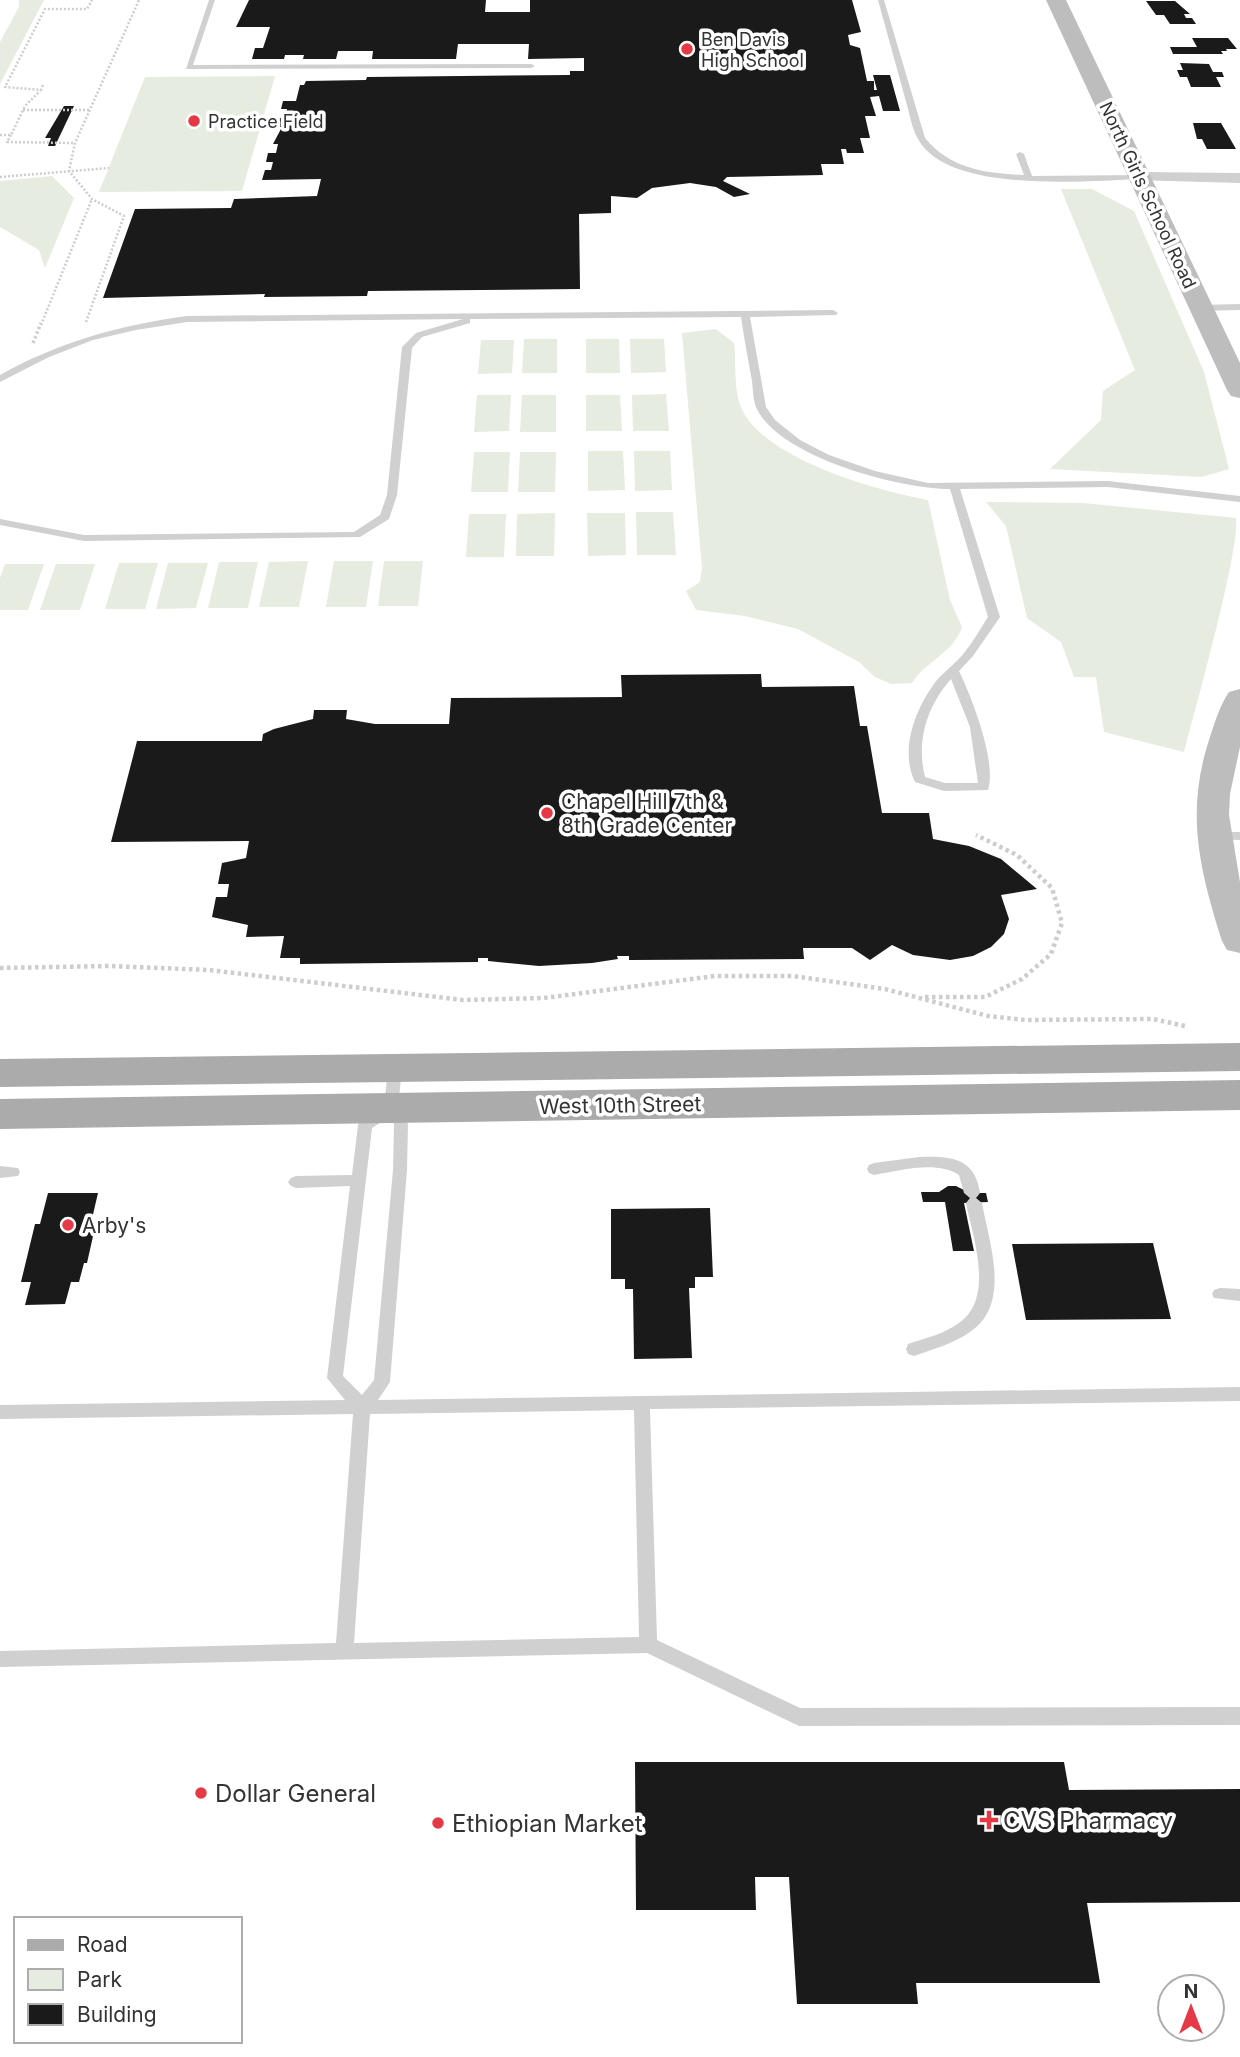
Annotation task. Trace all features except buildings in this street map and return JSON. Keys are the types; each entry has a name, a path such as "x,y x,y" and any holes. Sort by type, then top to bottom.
{"main road":[{"name":"North Girls School Road","path":"1056,0 1240,390"},
{"path":"1237,715 1214,784 1226,836 1217,868 1238,932"},
{"name":"West 10th Street","path":"0,1073 1240,1057"},
{"name":"West 10th Street","path":"0,1114 1240,1095"}],"street":[{"path":"1142,181 1240,178"},
{"path":"1142,181 1240,186"}],"lane":[{"path":"212,0 189,67 531,66"},
{"path":"881,0 921,138 928,151 945,163 973,172 1142,181"},
{"path":"1020,154 1028,176"},
{"path":"1202,308 1240,307"},
{"path":"0,379 52,351 94,334 187,319 832,313"},
{"path":"745,314 761,407 796,442 825,457 872,474 928,486 1108,484 1240,499"},
{"path":"0,522 84,538 356,536 384,517 391,495 407,347 419,335 485,316"},
{"path":"953,671 972,706 982,746 984,788 944,788 919,779 914,763 917,729 938,687 953,671 968,655 994,617 954,486"},
{"path":"344,1653 362,1407 382,1382 400,1170 401,1124 391,1108 395,1068"},
{"path":"362,1407 335,1378 365,1125 391,1108"},
{"path":"874,1169 912,1164 947,1164 961,1168 968,1176 973,1198 988,1286 983,1311 968,1329 914,1349"},
{"path":"296,1182 360,1180"},
{"path":"1220,1294 1240,1295"},
{"path":"0,1412 1240,1394"},
{"path":"642,1403 648,1645"},
{"path":"0,1659 648,1645 799,1717 1240,1716"}],"path":[{"path":"41,90 5,87 45,9 87,9 92,0"},
{"path":"69,171 75,142 139,0"},
{"path":"43,85 23,110 7,142 75,142"},
{"path":"23,110 90,110"},
{"path":"0,135 11,135"},
{"path":"0,177 109,168"},
{"path":"69,171 92,199 124,216 85,325"},
{"path":"32,347 92,199"},
{"path":"918,997 985,997 1022,979 1051,954 1062,923 1052,888 1017,855 976,835"},
{"path":"0,968 110,966 209,970 463,1000 544,998 715,976 793,976 885,989 988,1016 1025,1020 1153,1019 1185,1026"}],"green space":[{"path":"19,0 44,0 0,84 0,42 19,7"},
{"name":"Practice Field","path":"275,76 242,191 99,192 145,77"},
{"path":"52,176 74,198 45,268 39,250 0,227 0,181"},
{"path":"1061,189 1092,189 1134,211 1204,372 1229,469 1202,477 1050,469 1101,420 1103,391 1135,370"},
{"path":"716,329 734,343 739,402 750,422 768,439 792,455 850,480 928,500 950,600 962,627 953,643 912,683 891,684 875,677 859,662 798,629 745,616 696,610 686,591 700,582 702,568 682,333"},
{"path":"524,339 557,339 557,373 522,373"},
{"path":"586,339 619,339 620,373 586,373"},
{"path":"630,339 664,339 666,372 631,373"},
{"path":"481,340 514,340 512,373 478,374"},
{"path":"666,394 669,431 633,431 632,395"},
{"path":"477,395 511,395 509,431 474,432"},
{"path":"522,395 556,395 556,432 520,432"},
{"path":"586,395 620,395 622,431 586,431"},
{"path":"588,451 623,451 625,490 588,491"},
{"path":"634,451 670,451 672,490 635,491"},
{"path":"474,452 510,452 508,492 471,492"},
{"path":"520,452 556,452 555,492 518,492"},
{"path":"986,502 1083,503 1236,518 1224,595 1184,752 1104,732 1096,677 1074,677 1061,642 1027,618 1006,526"},
{"path":"636,512 673,512 676,555 637,555"},
{"path":"555,513 554,556 516,556 517,514"},
{"path":"587,513 625,513 626,555 588,556"},
{"path":"469,514 506,514 504,557 466,557"},
{"path":"308,561 299,607 259,607 269,562"},
{"path":"334,561 373,561 366,607 326,607"},
{"path":"384,561 423,561 418,606 378,606"},
{"path":"219,562 258,562 248,608 208,608"},
{"path":"119,563 158,563 145,609 105,609"},
{"path":"168,563 208,563 196,608 156,609"},
{"path":"5,564 44,564 28,610 0,610 0,578"},
{"path":"56,564 95,564 80,610 40,610"}],"place":[{"name":"Ben Davis High School","path":"687,49"},
{"name":"Practice Field","path":"194,121"},
{"name":"Chapel Hill 7th & 8th Grade Center","path":"547,813"},
{"name":"Arby's","path":"68,1225"},
{"name":"Dollar General","path":"201,1793"},
{"name":"CVS Pharmacy","path":"989,1820"},
{"name":"Ethiopian Market","path":"438,1823"}]}
